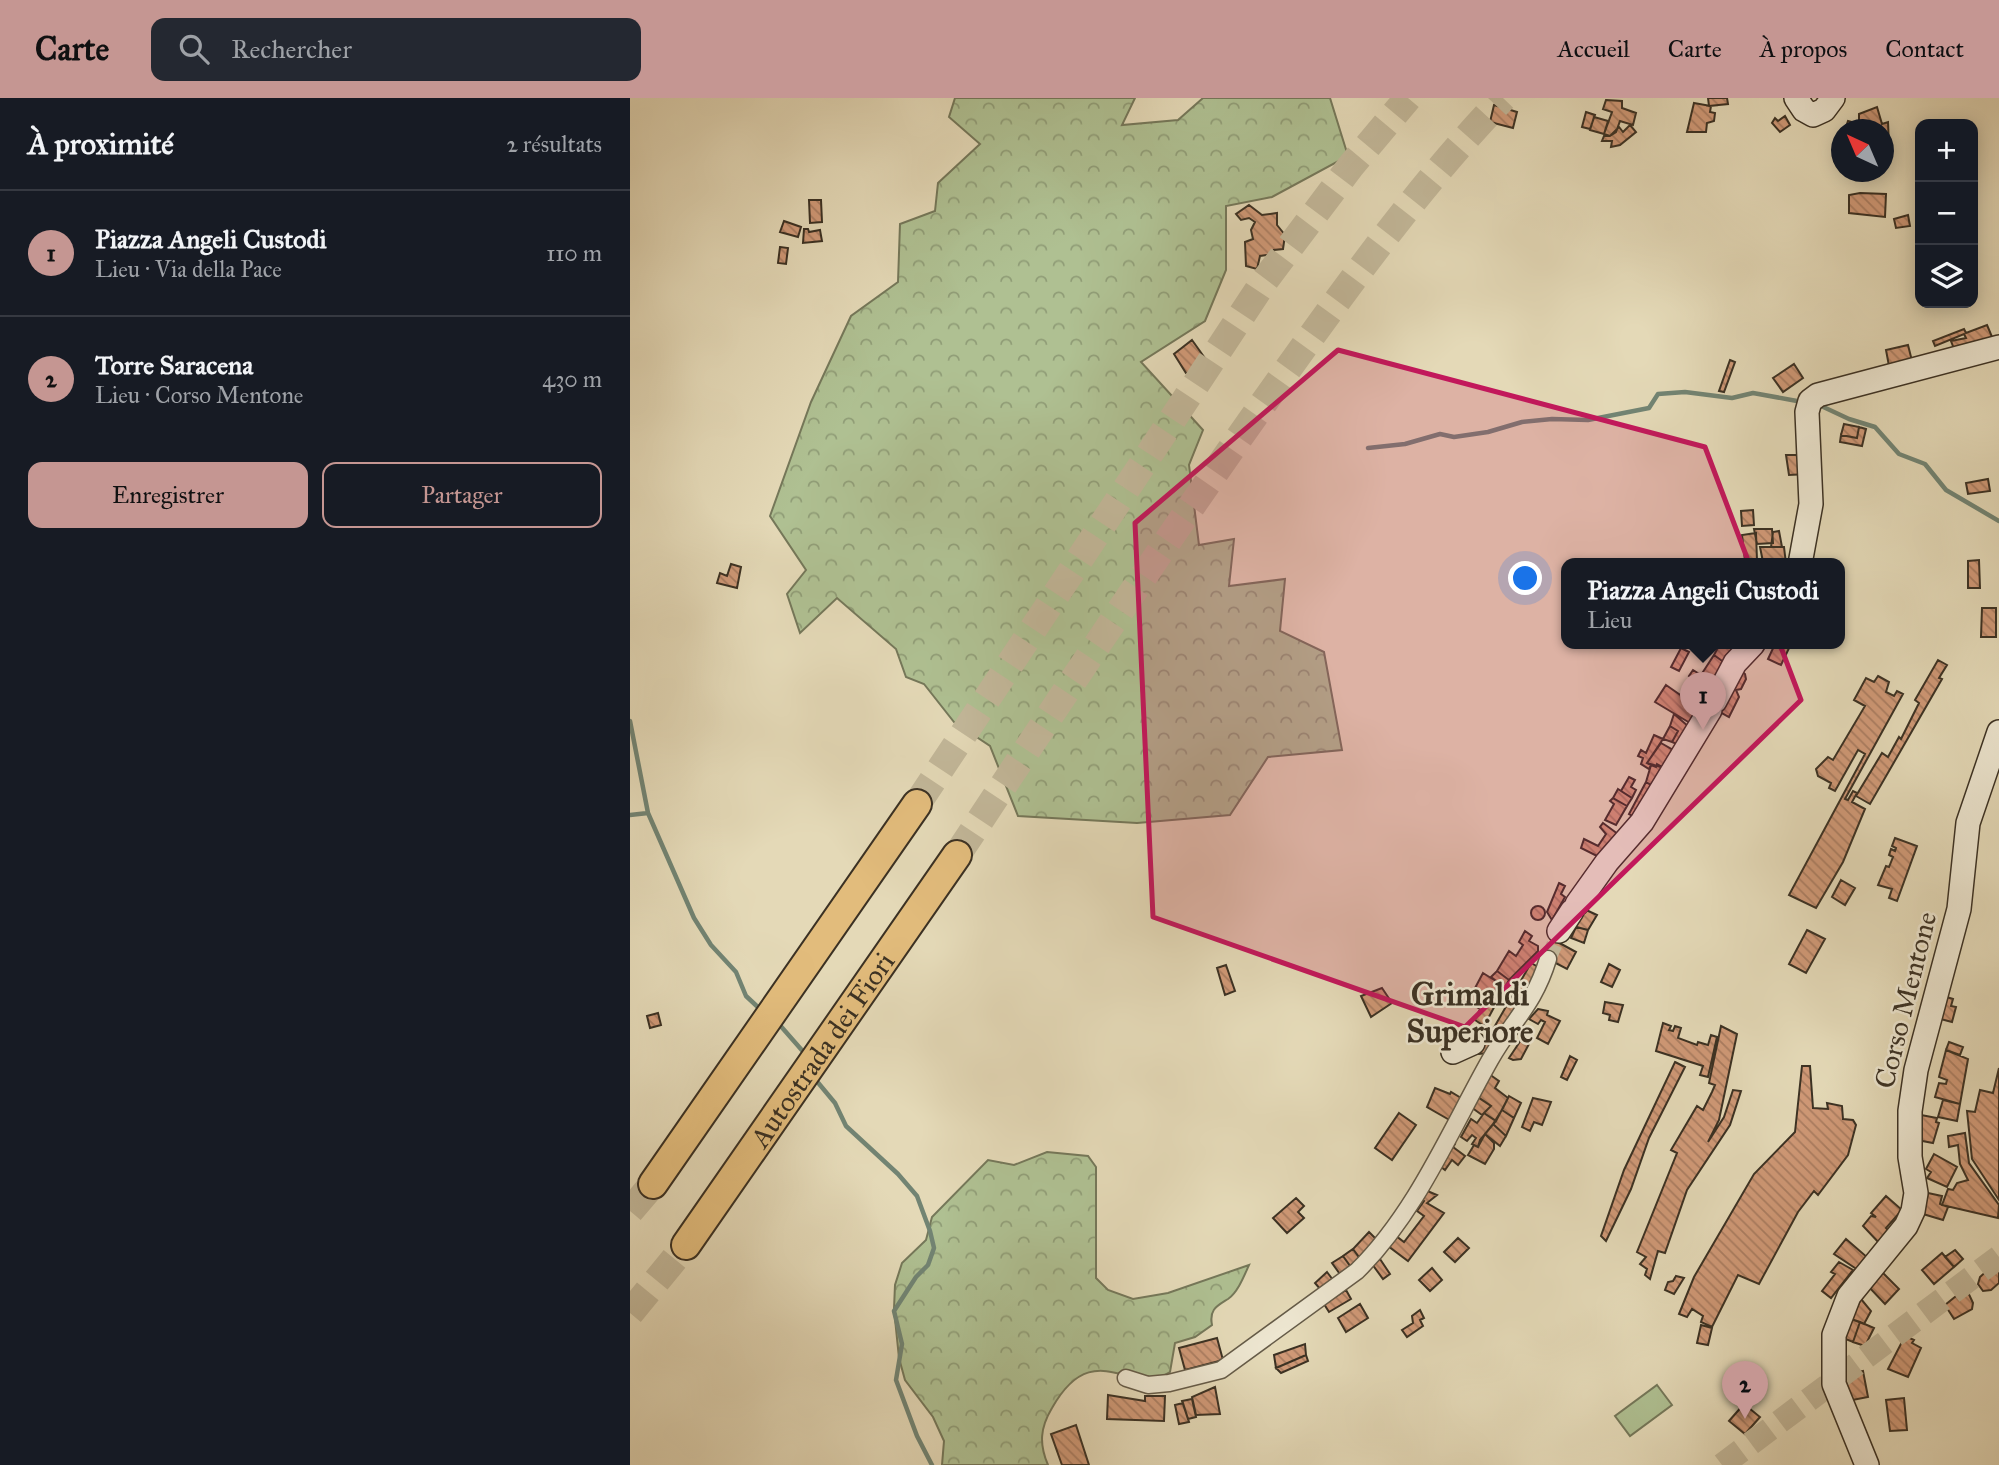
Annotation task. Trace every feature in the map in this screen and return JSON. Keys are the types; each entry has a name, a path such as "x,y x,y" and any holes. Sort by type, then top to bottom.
{"highway":[{"path":"653,1184 917,804"},
{"name":"Autostrada dei Fiori","path":"686,1245 957,855"}],"main road":[{"path":"1796,98 1804,110 1813,115 1825,110 1833,98"},
{"path":"1801,558 1811,504 1807,412 1810,401 1818,395 1858,383 1999,347"},
{"path":"1558,936 1574,908 1607,862 1642,822 1735,663 1748,649"},
{"name":"Corso Mentone","path":"1867,1465 1834,1384 1834,1335 1849,1296 1906,1226 1913,1211 1916,1193 1909,1134 1916,1070 1959,909 1968,823 1999,732"}],"street":[{"path":"1126,1378 1148,1385 1169,1383 1221,1370 1357,1271 1375,1254 1400,1221 1492,1056 1537,991 1548,959"}],"highlighted area":[{"path":"1338,350 1705,447 1801,700 1465,1027 1153,917 1135,523"}],"green space":[{"path":"955,98 1135,98 1122,125 1178,120 1203,98 1330,98 1348,156 1272,197 1226,206 1226,270 1205,321 1141,362 1203,430 1189,465 1199,545 1234,539 1229,586 1285,579 1280,631 1324,652 1342,750 1268,757 1230,815 1137,823 1018,816 990,746 954,722 924,684 906,677 896,649 837,598 800,633 787,594 806,570 770,516 811,402 851,316 898,282 900,224 935,211 938,183 980,144 949,117"},
{"path":"1047,1152 1088,1156 1096,1167 1096,1278 1108,1290 1133,1299 1168,1293 1249,1265 1235,1292 1213,1312 1212,1325 1195,1337 1175,1343 1170,1372 1155,1378 1141,1378 1097,1371 1083,1375 1067,1386 1052,1408 1043,1429 1042,1443 1048,1465 942,1465 944,1441 933,1417 905,1380 899,1358 894,1309 895,1285 902,1263 926,1240 932,1217 988,1160 1014,1165"},
{"path":"1657,1385 1672,1405 1630,1436 1615,1416"}],"building":[{"path":"1708,98 1727,98 1728,104 1709,106"},
{"path":"1606,100 1622,101 1622,108 1636,113 1633,125 1620,121 1616,132 1610,136 1604,134 1612,112 1603,109"},
{"path":"1694,103 1711,106 1710,112 1715,113 1714,121 1707,123 1706,132 1687,132"},
{"path":"1494,105 1517,112 1513,128 1490,122"},
{"path":"1877,107 1881,119 1859,119 1859,114"},
{"path":"1586,112 1595,115 1590,129 1582,127"},
{"path":"1785,116 1790,125 1780,132 1772,123 1775,118 1778,121"},
{"path":"1594,117 1608,121 1604,134 1590,130"},
{"path":"1630,125 1636,132 1620,145 1611,147 1612,141 1602,141 1604,136 1610,136 1619,127 1623,132"},
{"path":"1886,194 1885,217 1849,213 1849,195"},
{"path":"809,200 821,200 822,222 810,223"},
{"path":"1249,205 1262,215 1277,213 1277,225 1285,235 1283,249 1274,250 1274,254 1260,256 1257,269 1246,266 1245,242 1253,239 1251,230 1255,222 1249,218 1241,220 1236,214"},
{"path":"1908,215 1910,226 1896,228 1894,219"},
{"path":"784,221 801,227 798,237 780,232"},
{"path":"804,229 809,232 820,230 822,241 803,243"},
{"path":"780,247 788,248 786,264 778,263"},
{"path":"1987,325 1995,344 1956,354 1951,341 1966,338 1964,334 1935,346 1933,341 1964,329 1966,333"},
{"path":"1192,340 1212,368 1203,375 1198,368 1191,374 1186,373 1174,354"},
{"path":"1908,345 1912,361 1889,366 1886,350"},
{"path":"1730,360 1735,362 1724,392 1719,391"},
{"path":"1794,364 1803,378 1783,392 1773,378"},
{"path":"1844,424 1859,427 1857,438 1841,435"},
{"path":"1859,427 1866,429 1862,446 1840,442 1841,435 1857,438"},
{"path":"1786,455 1807,455 1808,474 1789,475"},
{"path":"1988,479 1990,491 1968,494 1966,483"},
{"path":"1753,510 1754,525 1742,526 1741,511"},
{"path":"1754,529 1772,529 1773,543 1757,544"},
{"path":"1779,531 1782,547 1771,547 1773,532"},
{"path":"1756,533 1757,558 1745,558 1742,535"},
{"path":"1760,547 1784,547 1785,558 1762,558"},
{"path":"1979,560 1980,588 1968,588 1968,561"},
{"path":"731,564 741,567 737,588 717,583 720,573 727,576"},
{"path":"1982,608 1996,608 1996,637 1981,637"},
{"path":"1680,649 1689,652 1679,671 1671,667"},
{"path":"1717,649 1738,651 1729,666 1714,655"},
{"path":"1773,649 1789,649 1781,665 1768,659"},
{"path":"1714,655 1729,666 1706,712 1689,702 1697,681 1689,676 1693,670 1701,675"},
{"path":"1938,660 1947,665 1939,678 1942,679 1870,804 1856,796 1882,753 1888,757 1899,737 1901,739 1919,703 1915,700"},
{"path":"1736,667 1745,674 1746,679 1741,689 1736,690 1739,697 1729,717 1720,712"},
{"path":"1878,676 1889,682 1886,692 1894,696 1897,691 1903,694 1845,799 1848,800 1853,791 1857,793 1852,802 1865,809 1843,862 1816,908 1789,895 1865,754 1858,750 1835,791 1829,788 1831,783 1818,776 1816,769 1828,757 1833,760 1865,706 1854,700 1866,678 1874,682"},
{"path":"1666,685 1699,708 1690,723 1655,702"},
{"path":"1674,714 1689,727 1679,745 1672,742 1678,731 1670,726"},
{"path":"1670,726 1678,731 1672,742 1663,739"},
{"path":"1654,735 1663,739 1647,763 1651,765 1649,769 1641,764 1643,758 1638,756 1641,750 1646,753"},
{"path":"1661,743 1673,750 1664,768 1647,763"},
{"path":"1657,764 1664,768 1658,789 1646,782 1651,765 1656,767"},
{"path":"1629,777 1635,780 1631,787 1636,790 1632,798 1621,791"},
{"path":"1646,782 1658,789 1638,819 1629,814"},
{"path":"1618,789 1632,798 1627,806 1613,798"},
{"path":"1613,798 1627,806 1616,825 1605,820 1614,804 1610,801"},
{"path":"1603,823 1622,837 1601,858 1581,848 1584,839 1598,846 1606,834 1600,827"},
{"path":"1895,838 1917,846 1897,901 1889,898 1892,889 1878,885 1893,857 1889,855 1891,849 1895,851 1896,848 1892,846"},
{"path":"1841,880 1855,888 1845,905 1832,897"},
{"path":"1559,883 1565,886 1561,894 1565,897 1552,920 1547,912"},
{"path":"1538,906 1543,908 1543,918 1538,920 1533,918 1531,913 1533,908"},
{"path":"1584,909 1597,915 1588,930 1569,925"},
{"path":"1576,927 1588,930 1584,943 1571,938"},
{"path":"1807,930 1825,939 1806,973 1789,964"},
{"path":"1525,931 1532,936 1529,941 1538,946 1538,951 1509,980 1497,971 1509,951 1516,956 1523,945 1519,942"},
{"path":"1554,940 1576,952 1567,969 1544,957"},
{"path":"1531,963 1540,968 1499,1042 1487,1053 1479,1054 1476,1049 1488,1038"},
{"path":"1609,964 1620,970 1612,987 1601,982"},
{"path":"1226,965 1235,991 1225,995 1217,968"},
{"path":"1497,971 1509,980 1498,1000 1492,997 1499,983 1491,977"},
{"path":"1483,973 1499,983 1492,997 1475,988"},
{"path":"1382,988 1392,1003 1371,1017 1361,996"},
{"path":"1481,992 1498,1000 1484,1026 1475,1020 1480,1009 1473,1005"},
{"path":"1940,995 1953,999 1951,1006 1956,1007 1952,1022 1933,1017"},
{"path":"1605,1002 1623,1005 1618,1022 1609,1020 1610,1015 1603,1013"},
{"path":"1538,1009 1548,1011 1547,1015 1560,1021 1548,1044 1537,1038 1545,1022 1541,1020 1538,1024 1529,1019"},
{"path":"658,1013 661,1025 650,1028 647,1016"},
{"path":"1663,1023 1671,1026 1669,1030 1673,1031 1675,1026 1681,1028 1678,1038 1697,1045 1698,1042 1708,1045 1711,1035 1717,1037 1708,1077 1700,1075 1703,1066 1656,1051"},
{"path":"1721,1026 1737,1034 1719,1120 1708,1142 1724,1117 1733,1090 1741,1091 1730,1125 1687,1190 1665,1253 1658,1251 1650,1279 1645,1275 1647,1269 1640,1264 1646,1257 1637,1252 1677,1153 1671,1150 1697,1106 1703,1110 1715,1085 1709,1083"},
{"path":"1521,1040 1529,1044 1521,1059 1509,1058"},
{"path":"1949,1042 1963,1047 1960,1055 1946,1050"},
{"path":"1946,1050 1968,1059 1960,1104 1935,1097 1939,1083 1946,1084 1947,1080 1939,1077"},
{"path":"1570,1056 1577,1060 1567,1080 1561,1077"},
{"path":"1675,1062 1685,1067 1649,1138 1631,1189 1606,1241 1601,1236 1624,1170"},
{"path":"1802,1066 1810,1066 1813,1108 1828,1109 1827,1103 1842,1106 1843,1119 1853,1120 1856,1125 1848,1155 1818,1195 1814,1191 1798,1212 1759,1284 1738,1275 1712,1327 1701,1322 1703,1316 1692,1309 1687,1317 1679,1314 1694,1277 1754,1174 1795,1132"},
{"path":"1999,1068 1999,1200 1972,1159 1967,1111 1975,1112 1980,1090 1993,1093"},
{"path":"1489,1074 1499,1081 1495,1088 1508,1098 1496,1121 1484,1113 1491,1106 1476,1096"},
{"path":"1435,1088 1450,1094 1451,1092 1466,1101 1453,1122 1427,1107"},
{"path":"1509,1096 1521,1103 1514,1118 1502,1110"},
{"path":"1478,1097 1491,1106 1482,1115 1471,1107"},
{"path":"1533,1098 1551,1102 1542,1125 1534,1122 1530,1131 1522,1127"},
{"path":"1943,1100 1960,1104 1957,1121 1938,1117"},
{"path":"1502,1110 1514,1118 1506,1136 1493,1124"},
{"path":"1399,1113 1416,1125 1392,1160 1375,1148"},
{"path":"1484,1113 1496,1121 1480,1140 1478,1147 1472,1144 1476,1138 1472,1135 1467,1141 1461,1137 1471,1119 1477,1123"},
{"path":"1921,1115 1937,1118 1936,1122 1939,1123 1933,1143 1917,1140"},
{"path":"1493,1124 1506,1136 1500,1146 1485,1134"},
{"path":"1965,1133 1969,1163 1999,1205 1998,1218 1942,1205 1948,1189 1953,1190 1957,1183 1968,1180 1960,1164 1958,1145 1949,1147 1948,1136"},
{"path":"1485,1134 1494,1143 1494,1149 1485,1164 1468,1155 1474,1145 1478,1147"},
{"path":"1450,1140 1455,1144 1453,1147 1465,1156 1458,1165 1452,1160 1445,1170 1436,1163"},
{"path":"1934,1154 1957,1167 1947,1187 1927,1178 1931,1172 1926,1169"},
{"path":"1425,1190 1437,1195 1427,1203 1444,1213 1408,1261 1388,1246 1396,1236 1404,1242 1424,1216 1417,1211 1424,1201 1420,1198"},
{"path":"1928,1193 1942,1196 1940,1204 1948,1207 1943,1220 1923,1214"},
{"path":"1886,1196 1902,1210 1886,1228 1890,1232 1880,1244 1863,1226 1871,1216 1876,1217 1871,1213"},
{"path":"1296,1198 1304,1206 1298,1212 1304,1218 1287,1233 1273,1218"},
{"path":"1369,1232 1378,1241 1359,1257 1353,1249"},
{"path":"1458,1238 1469,1248 1455,1262 1444,1252"},
{"path":"1846,1239 1868,1258 1858,1270 1834,1254"},
{"path":"1353,1249 1363,1263 1353,1270 1343,1256"},
{"path":"1955,1250 1963,1259 1954,1267 1945,1257"},
{"path":"1942,1253 1954,1267 1934,1284 1922,1270"},
{"path":"1343,1256 1353,1270 1342,1277 1332,1263"},
{"path":"1380,1259 1390,1274 1383,1279 1372,1264"},
{"path":"1999,1260 1999,1283 1991,1290 1983,1291 1978,1284 1980,1277"},
{"path":"1839,1262 1853,1270 1831,1298 1822,1291 1835,1274 1831,1272"},
{"path":"1432,1268 1442,1280 1430,1291 1419,1280"},
{"path":"1327,1272 1333,1280 1320,1289 1315,1283"},
{"path":"1882,1272 1899,1289 1885,1304 1868,1286"},
{"path":"1676,1276 1684,1278 1674,1294 1665,1290 1668,1282 1673,1281"},
{"path":"1966,1288 1973,1303 1972,1309 1954,1319 1945,1305"},
{"path":"1346,1290 1351,1299 1329,1312 1324,1304"},
{"path":"1861,1299 1871,1311 1864,1324 1851,1319"},
{"path":"1360,1304 1368,1318 1346,1332 1338,1318"},
{"path":"1420,1310 1424,1318 1420,1320 1423,1326 1407,1337 1402,1330 1413,1323 1412,1316"},
{"path":"1851,1319 1860,1322 1853,1342 1843,1338"},
{"path":"1860,1322 1874,1328 1865,1346 1853,1342"},
{"path":"1701,1325 1712,1328 1708,1345 1697,1343"},
{"path":"1905,1336 1914,1340 1912,1343 1921,1348 1908,1377 1888,1369"},
{"path":"1217,1338 1223,1360 1185,1370 1179,1348"},
{"path":"1305,1344 1306,1355 1276,1368 1274,1355"},
{"path":"1306,1355 1308,1361 1281,1373 1276,1368"},
{"path":"1854,1370 1854,1373 1863,1371 1868,1397 1847,1401 1844,1372"},
{"path":"1215,1387 1220,1414 1196,1415 1192,1397"},
{"path":"1108,1395 1145,1401 1145,1396 1165,1396 1164,1421 1107,1419"},
{"path":"1904,1398 1907,1430 1890,1431 1886,1400"},
{"path":"1192,1399 1196,1417 1188,1419 1182,1401"},
{"path":"1183,1403 1189,1422 1179,1424 1175,1405"},
{"path":"1744,1404 1760,1417 1745,1434 1729,1421"},
{"path":"1076,1425 1089,1465 1062,1465 1051,1434"}],"waterway":[{"path":"1368,448 1405,444 1440,434 1454,437 1488,432 1522,422 1588,420 1649,408 1658,394 1685,392 1732,398 1753,393 1797,401"},
{"path":"1817,404 1849,419 1875,427 1899,454 1925,464 1946,490 1999,521"},
{"path":"630,721 648,813 694,918 711,945 736,972 746,996 761,1010"},
{"path":"630,815 648,813"},
{"path":"778,1023 807,1056"},
{"path":"815,1079 835,1103 846,1126 898,1174 917,1196 930,1231 934,1248 928,1265 916,1277 894,1311 902,1344 896,1380 917,1436 932,1465"}],"tunnel":[{"path":"917,804 1265,280 1350,167 1408,98"},
{"path":"957,855 1151,566 1297,356 1410,205 1503,98"},
{"path":"1548,959 1556,941"},
{"path":"630,1211 653,1184"},
{"path":"630,1313 686,1245"},
{"path":"1722,1465 1999,1257"}],"place":[{"name":"Piazza Angeli Custodi","path":"1703,730"},
{"name":"Torre Saracena","path":"1745,1419"}],"district":[{"name":"Grimaldi Superiore","path":"1470,1012"}]}
